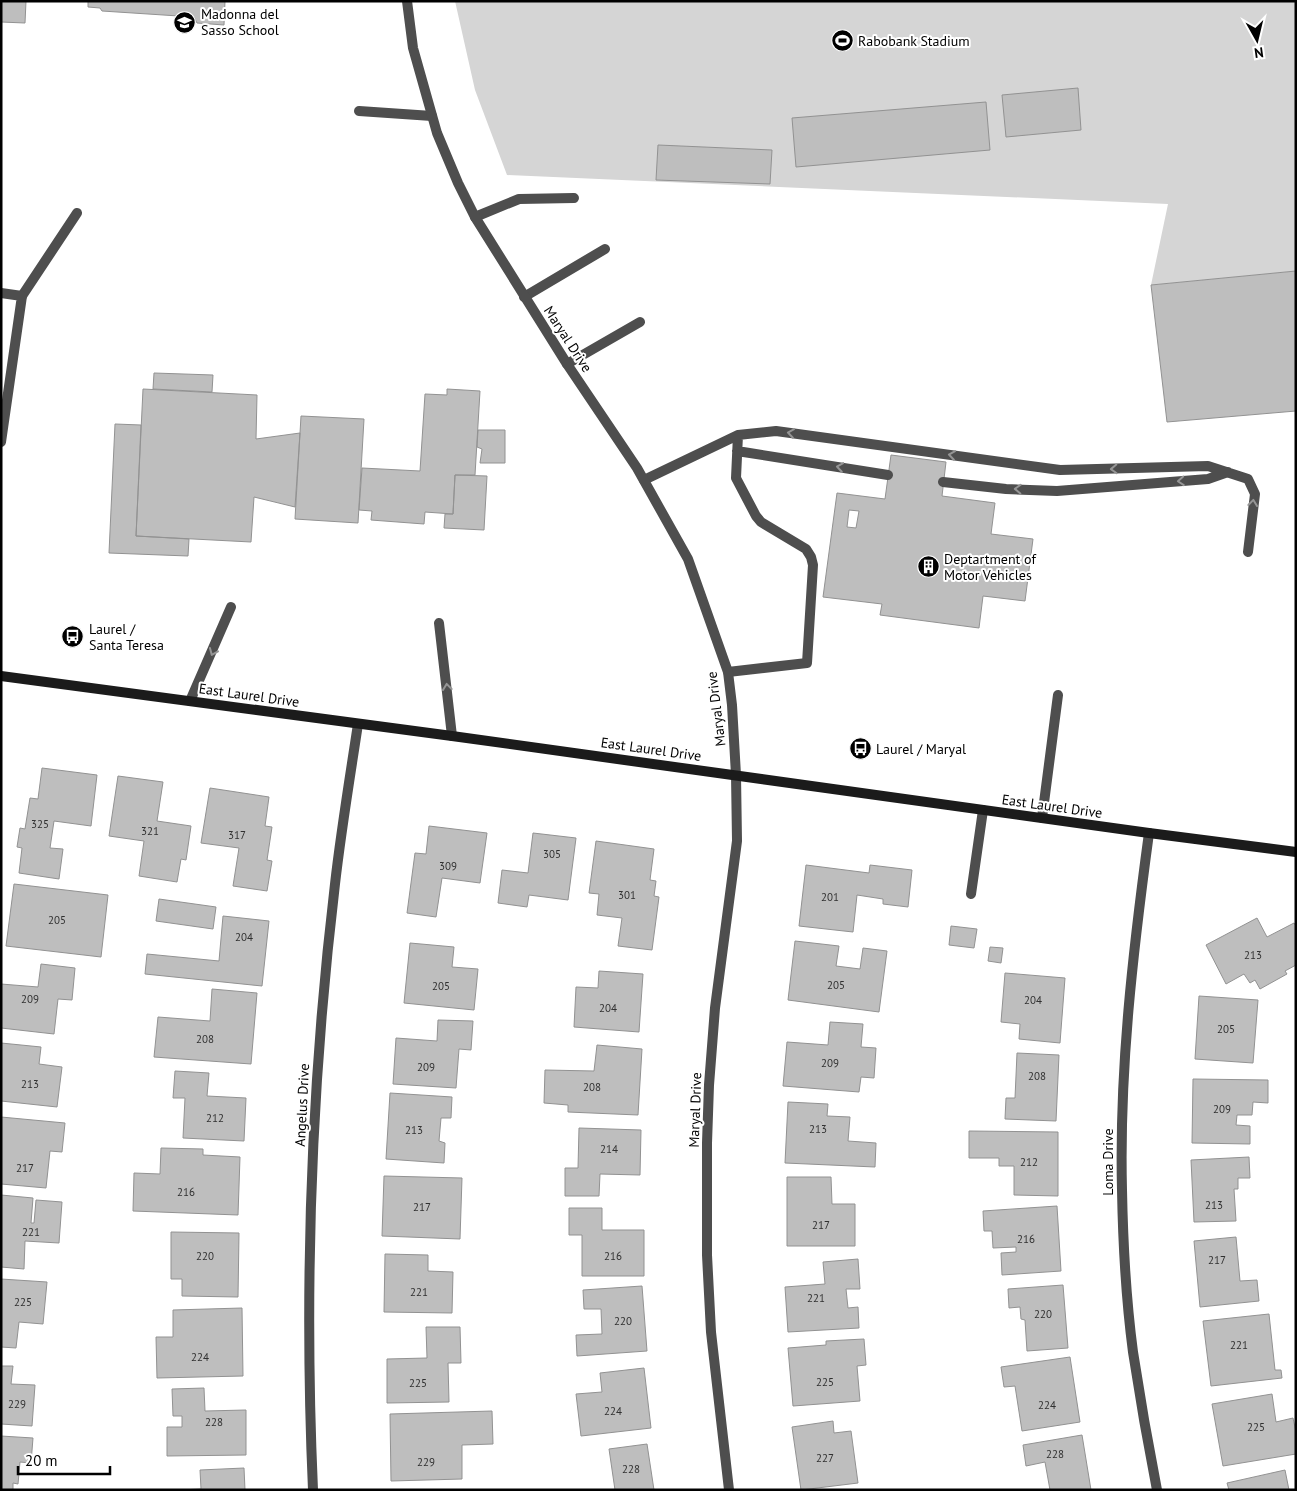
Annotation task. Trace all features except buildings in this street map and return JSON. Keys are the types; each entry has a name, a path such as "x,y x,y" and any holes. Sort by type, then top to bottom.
{"main road":[{"name":"East Laurel Drive","path":"1,676 1296,852"}],"street":[{"name":"Maryal Drive","path":"407,1 414,48 432,116 458,183 475,217 524,297 566,364 644,480 688,559 728,672 736,775 737,840 715,1008 709,1085 707,1255 711,1332 729,1490"},
{"path":"359,111 432,116"},
{"path":"475,217 519,199 574,198"},
{"path":"1,442 22,296 77,213"},
{"path":"524,297 605,249"},
{"path":"1,293 22,296"},
{"path":"566,364 640,322"},
{"path":"644,480 738,435 776,430 1060,470 1208,466 1248,478 1255,494 1248,552"},
{"path":"728,672 807,663 813,565 806,549 761,522 756,516 736,478 738,435"},
{"path":"737,451 888,474"},
{"path":"943,482 1006,489 1057,491 1208,479 1228,472"},
{"path":"190,701 231,606"},
{"path":"440,623 452,736"},
{"path":"1042,818 1058,695"},
{"name":"Angelus Drive","path":"312,1490 310,1264 316,1085 335,884 358,724"},
{"path":"971,894 983,810"},
{"name":"Loma Drive","path":"1149,833 1126,1034 1122,1129 1122,1189 1127,1287 1133,1351 1157,1490"}],"shaded area":[{"path":"455,1 1296,1 1296,271 1151,285 1168,204 507,175 475,90"}],"place":[{"name":"Madonna del Sasso School","path":"185,22"},
{"name":"Rabobank Stadium","path":"842,41"},
{"name":"Deptartment of Motor Vehicles","path":"928,567"},
{"name":"Laurel / Santa Teresa","path":"73,637"},
{"name":"Laurel / Maryal","path":"860,749"}]}
